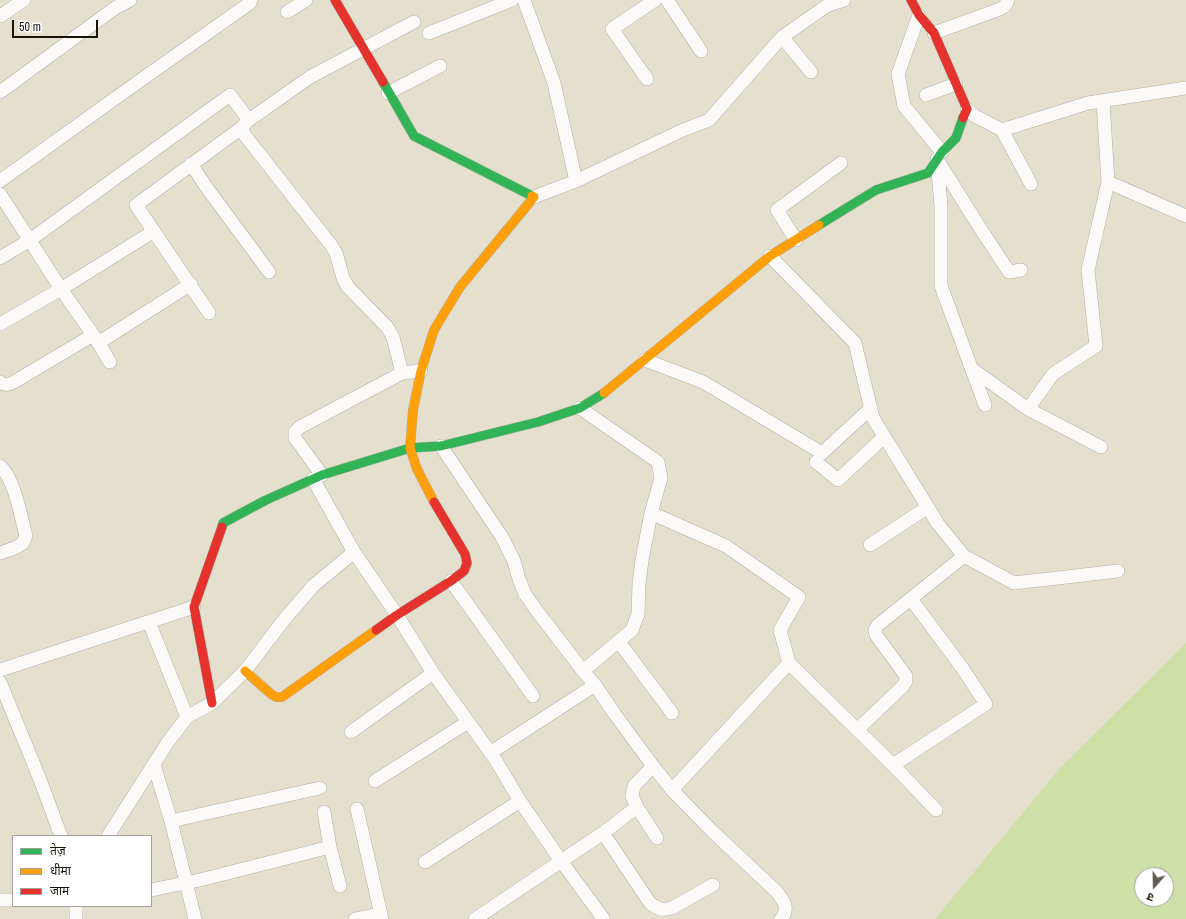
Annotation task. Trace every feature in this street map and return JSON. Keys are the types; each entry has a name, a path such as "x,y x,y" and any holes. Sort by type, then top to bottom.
{"street":[{"path":"0,16 24,0"},
{"path":"0,92 115,8 130,0"},
{"path":"0,182 250,3 251,0"},
{"path":"287,12 306,0"},
{"path":"335,0 414,136 534,198"},
{"path":"429,33 512,0"},
{"path":"524,0 554,83 576,181"},
{"path":"647,79 606,33 655,0"},
{"path":"667,0 701,52"},
{"path":"244,671 271,694 276,697 282,697 397,615 451,581 464,571 467,563 464,554 431,498 417,468 410,448 413,410 421,371 434,330 460,287 534,198 576,181 683,130 709,120 782,37 828,5 844,0"},
{"path":"910,0 919,15 934,33 967,109 975,116 1002,130 1031,184"},
{"path":"934,33 1000,9 1005,6 1008,0"},
{"path":"919,15 898,74 904,106 940,156 982,231 1009,272 1020,270"},
{"path":"209,313 191,284 136,205 310,76 414,22"},
{"path":"782,37 811,72"},
{"path":"388,93 440,66"},
{"path":"926,95 956,84"},
{"path":"1002,130 1088,103 1186,88"},
{"path":"0,258 30,240 230,95 245,124 336,253 343,278 348,287 387,328 393,337 402,373"},
{"path":"1028,409 1053,374 1096,346 1088,270 1108,182 1102,101"},
{"path":"212,703 194,607 223,523 266,500 318,477 410,448 441,446 538,422 580,408 610,389 770,256 876,190 928,173 940,156 956,138 967,109"},
{"path":"940,156 941,286 985,405"},
{"path":"796,240 778,210 841,163"},
{"path":"191,164 269,272"},
{"path":"1108,182 1186,216"},
{"path":"0,194 110,362"},
{"path":"0,324 61,289 154,231"},
{"path":"770,256 855,343 873,418 938,524 964,556 1014,583 1118,571"},
{"path":"0,382 8,385 96,339 191,284"},
{"path":"645,360 703,382 822,453 871,408"},
{"path":"972,369 1028,409 1101,447"},
{"path":"421,371 402,373 300,426 295,432 295,438 318,477 354,552 397,615 433,673 495,760 520,801 561,861 603,919"},
{"path":"580,408 658,462 662,478 651,513 639,584 638,614 632,630 583,671"},
{"path":"816,462 838,480 884,436"},
{"path":"441,446 502,537 514,561 525,594 537,611 595,685 614,713 672,790 712,831 777,892 784,901 786,916"},
{"path":"0,466 5,470 11,482 26,536 23,543 15,548 0,553"},
{"path":"870,545 928,507"},
{"path":"651,513 726,546 799,597 780,630 788,663 893,765 936,810"},
{"path":"109,835 168,742 187,717 212,703 244,671 283,621 313,586 354,552"},
{"path":"857,730 903,686 906,681 906,676 876,635 875,630 878,625 964,556"},
{"path":"451,581 533,696"},
{"path":"893,765 986,704 963,669 911,599"},
{"path":"0,670 194,607"},
{"path":"149,622 187,717"},
{"path":"619,642 672,714"},
{"path":"672,790 788,663"},
{"path":"351,732 433,673"},
{"path":"0,682 39,777 61,835"},
{"path":"495,760 595,685"},
{"path":"375,781 468,722"},
{"path":"154,765 171,821 195,919"},
{"path":"653,766 634,786 632,796 656,838"},
{"path":"171,821 320,788"},
{"path":"425,862 520,801"},
{"path":"475,919 603,833 637,806"},
{"path":"355,919 381,916 358,809"},
{"path":"324,812 330,847 340,886"},
{"path":"603,833 650,903 658,909 672,908 713,885"},
{"path":"152,890 186,884 330,847"},
{"path":"0,900 12,900"},
{"path":"76,907 76,919"},
{"path":"665,909 675,919"}],"green space":[{"path":"1186,643 1186,919 935,919 1059,769"}],"traffic: fast":[{"path":"383,82 414,136 532,196"},
{"path":"819,225 876,190 928,173 942,152 956,138 963,118"},
{"path":"222,527 223,523 266,500 322,475 410,448 441,446 538,422 580,408 604,393"}],"traffic: slow":[{"path":"434,502 417,469 410,448 413,410 421,371 434,330 460,287 534,197 532,196"},
{"path":"604,393 770,256 819,225"},
{"path":"245,671 271,694 276,697 282,697 376,630"}],"traffic: jam":[{"path":"335,0 383,82"},
{"path":"911,0 919,15 934,33 967,109 963,118"},
{"path":"376,630 464,571 467,563 465,554 434,502"},
{"path":"212,703 194,607 222,527"}]}
